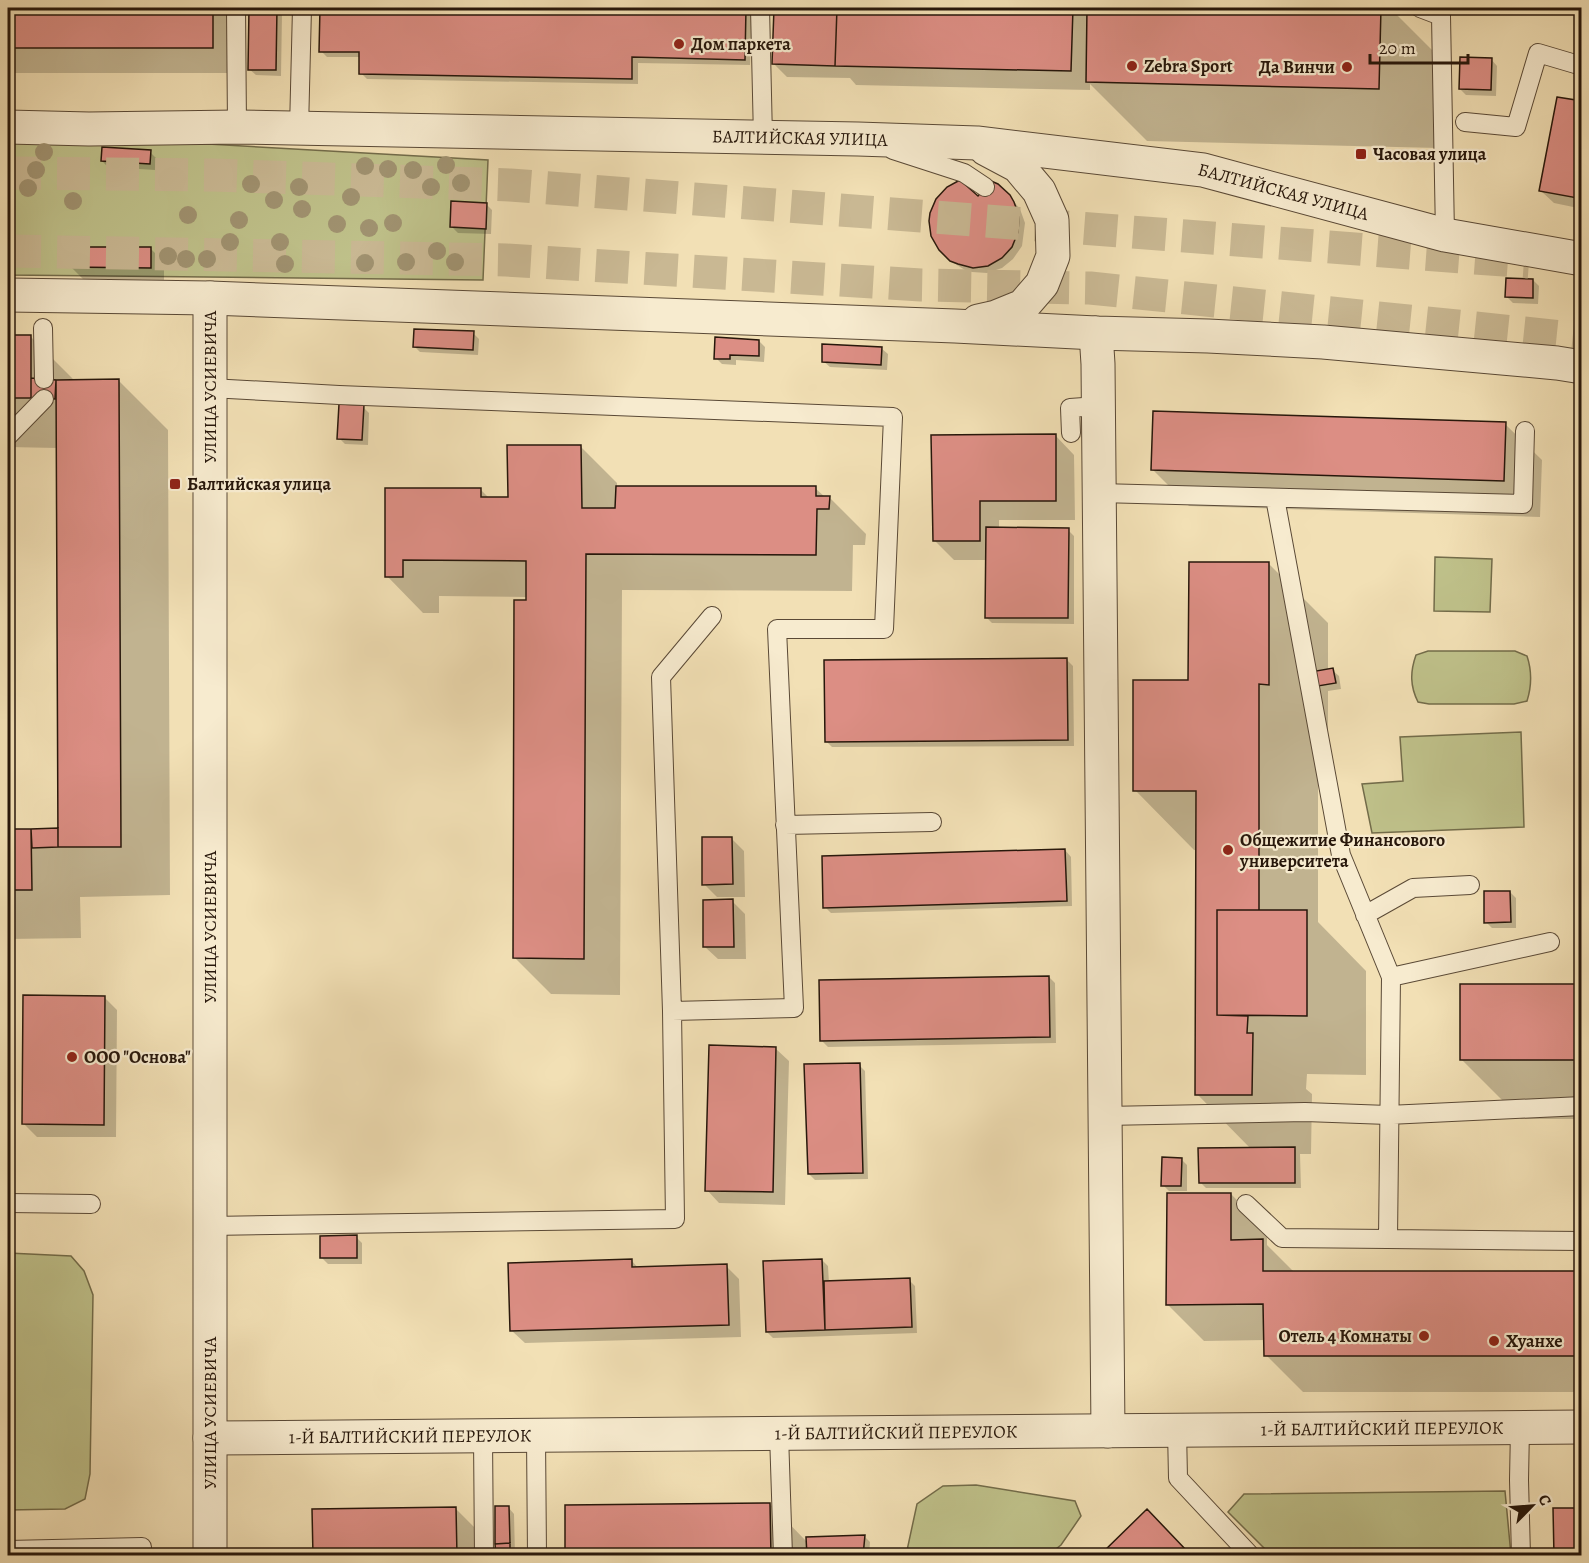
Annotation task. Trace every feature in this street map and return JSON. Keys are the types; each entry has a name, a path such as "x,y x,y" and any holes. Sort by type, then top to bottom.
{"street":[{"name":"БАЛТИЙСКАЯ УЛИЦА","path":"8,127 101,129 237,127 977,143 1203,170 1445,235 1581,259"},
{"path":"955,326 996,317 1023,306 1042,284 1053,256 1052,220 1038,191 1018,166 977,143"},
{"path":"8,295 210,298 1208,336 1323,342 1569,365"},
{"name":"УЛИЦА УСИЕВИЧА","path":"210,298 210,1556"},
{"path":"1096,333 1108,1431"},
{"name":"1-Й БАЛТИЙСКИЙ ПЕРЕУЛОК","path":"210,1438 1581,1427"}],"lane":[{"path":"236,8 237,127"},
{"path":"299,129 302,8"},
{"path":"760,8 763,138"},
{"path":"1420,8 1441,16 1445,235"},
{"path":"1465,122 1516,127 1538,53 1581,66"},
{"path":"858,139 964,173 985,187"},
{"path":"43,328 44,379"},
{"path":"210,388 351,396 893,417 884,629 777,629 794,1008 672,1011"},
{"path":"8,436 44,399"},
{"path":"1071,433 1070,408 1098,406"},
{"path":"1099,493 1523,504 1525,432"},
{"path":"1275,498 1341,855 1390,977 1388,1239"},
{"path":"210,1226 675,1219 672,1011 661,677 712,616"},
{"path":"785,825 932,822"},
{"path":"1365,915 1413,888 1470,885"},
{"path":"1390,977 1550,942"},
{"path":"1105,1116 1305,1112 1388,1115 1581,1106"},
{"path":"8,1203 90,1204"},
{"path":"1246,1204 1282,1238 1581,1241"},
{"path":"1520,1428 1521,1556"},
{"path":"1177,1430 1178,1478 1251,1556"},
{"path":"779,1434 783,1556"},
{"path":"483,1436 484,1556"},
{"path":"536,1436 537,1556"},
{"path":"8,1550 142,1547"}],"green space":[{"path":"8,138 120,139 488,160 483,280 8,275"},
{"path":"1435,557 1492,559 1490,612 1434,611"},
{"path":"1428,651 1515,651 1527,656 1531,678 1527,701 1514,704 1418,702 1412,685 1413,667 1416,655"},
{"path":"1521,732 1524,827 1372,833 1362,784 1403,781 1400,737"},
{"path":"8,1253 71,1256 84,1271 93,1295 90,1474 85,1499 65,1509 8,1510"},
{"path":"976,1485 1075,1501 1081,1516 1061,1545 1048,1555 906,1555 917,1504 943,1486"},
{"path":"1505,1491 1511,1555 1271,1555 1228,1512 1244,1494"}],"building":[{"path":"8,8 213,8 213,48 8,48"},
{"path":"249,8 277,8 276,70 248,70"},
{"path":"320,8 746,8 745,60 632,57 632,79 359,74 359,52 319,52"},
{"path":"774,8 837,8 835,66 772,64"},
{"path":"837,8 1073,8 1071,71 835,66"},
{"path":"1087,8 1381,8 1379,89 1086,82"},
{"path":"1460,57 1492,58 1491,90 1459,89"},
{"path":"1557,97 1582,101 1582,211 1576,210 1578,198 1539,191"},
{"path":"102,147 151,150 150,164 101,161"},
{"path":"960,180 978,196 991,181 998,184 1010,195 1019,216 1018,232 1012,247 1002,258 988,266 973,268 950,261 939,250 931,236 930,213 936,199 947,187"},
{"path":"451,201 487,203 486,229 450,227"},
{"path":"69,247 151,247 151,268 69,267"},
{"path":"1506,278 1533,279 1533,298 1505,297"},
{"path":"414,329 474,331 473,350 413,347"},
{"path":"8,335 31,335 31,398 8,398"},
{"path":"715,337 759,340 759,356 730,355 730,359 714,359"},
{"path":"822,344 882,347 881,365 822,362"},
{"path":"31,378 56,380 55,399 31,398"},
{"path":"119,379 121,847 58,847 56,380"},
{"path":"339,404 364,405 362,440 337,439"},
{"path":"1153,411 1506,422 1504,481 1151,470"},
{"path":"1056,434 1056,501 980,501 980,541 933,541 931,435"},
{"path":"507,445 581,445 582,508 615,508 616,486 816,486 816,496 830,496 829,509 817,509 816,555 586,554 584,959 513,958 514,600 526,600 526,561 403,560 403,577 385,577 385,488 481,488 481,497 508,497"},
{"path":"986,527 1069,528 1068,618 985,618"},
{"name":"Общежитие Финансового университета","path":"1189,562 1269,562 1269,685 1259,684 1259,910 1217,910 1217,1015 1248,1016 1247,1033 1253,1033 1252,1095 1195,1095 1196,791 1133,791 1133,680 1188,680"},
{"path":"1067,658 1068,740 825,742 824,660"},
{"path":"1333,668 1336,683 1318,686 1316,671"},
{"path":"58,828 58,847 32,848 31,829"},
{"path":"8,829 31,829 32,890 8,890"},
{"path":"702,837 732,837 733,884 702,885"},
{"path":"1065,849 1067,901 823,908 822,856"},
{"path":"1484,891 1510,891 1511,922 1484,923"},
{"path":"733,899 734,947 703,947 703,900"},
{"path":"1217,910 1307,910 1307,1016 1217,1015"},
{"path":"1049,976 1050,1037 820,1041 819,980"},
{"path":"1460,984 1582,984 1582,1060 1460,1060"},
{"path":"23,995 105,996 104,1125 22,1124"},
{"path":"709,1045 776,1047 773,1192 705,1191"},
{"path":"860,1063 863,1173 808,1174 804,1064"},
{"path":"1295,1147 1295,1183 1199,1183 1198,1148"},
{"path":"1162,1157 1182,1158 1181,1186 1161,1186"},
{"path":"1167,1193 1231,1193 1231,1240 1263,1239 1263,1271 1582,1271 1582,1356 1264,1356 1263,1304 1166,1305"},
{"path":"357,1235 357,1258 320,1258 320,1236"},
{"path":"632,1259 632,1267 727,1264 729,1325 510,1331 508,1263"},
{"path":"822,1259 825,1330 766,1332 763,1261"},
{"path":"910,1278 912,1327 825,1330 824,1281"},
{"path":"770,1503 771,1556 565,1556 565,1505"},
{"path":"495,1506 509,1506 510,1543 495,1544"},
{"path":"456,1507 457,1556 313,1556 312,1509"},
{"path":"1553,1508 1582,1508 1582,1556 1554,1556"},
{"path":"1147,1509 1187,1551 1182,1556 1099,1556"},
{"path":"865,1535 863,1556 807,1556 806,1537"},
{"path":"510,1543 510,1556 496,1556 495,1544"}],"tunnel":[{"path":"8,173 212,175 510,185 1529,262"},
{"path":"8,251 506,260 921,285 1090,288 1582,339"}],"place":[{"name":"Дом паркета","path":"679,44"},
{"name":"Zebra Sport","path":"1132,66"},
{"name":"Да Винчи","path":"1347,67"},
{"name":"Часовая улица","path":"1361,154"},
{"name":"Балтийская улица","path":"175,484"},
{"name":"Общежитие Финансового университета","path":"1228,850"},
{"name":"ООО \"Основа\"","path":"72,1057"},
{"name":"Отель 4 Комнаты","path":"1424,1336"},
{"name":"Хуанхе","path":"1494,1341"}]}
